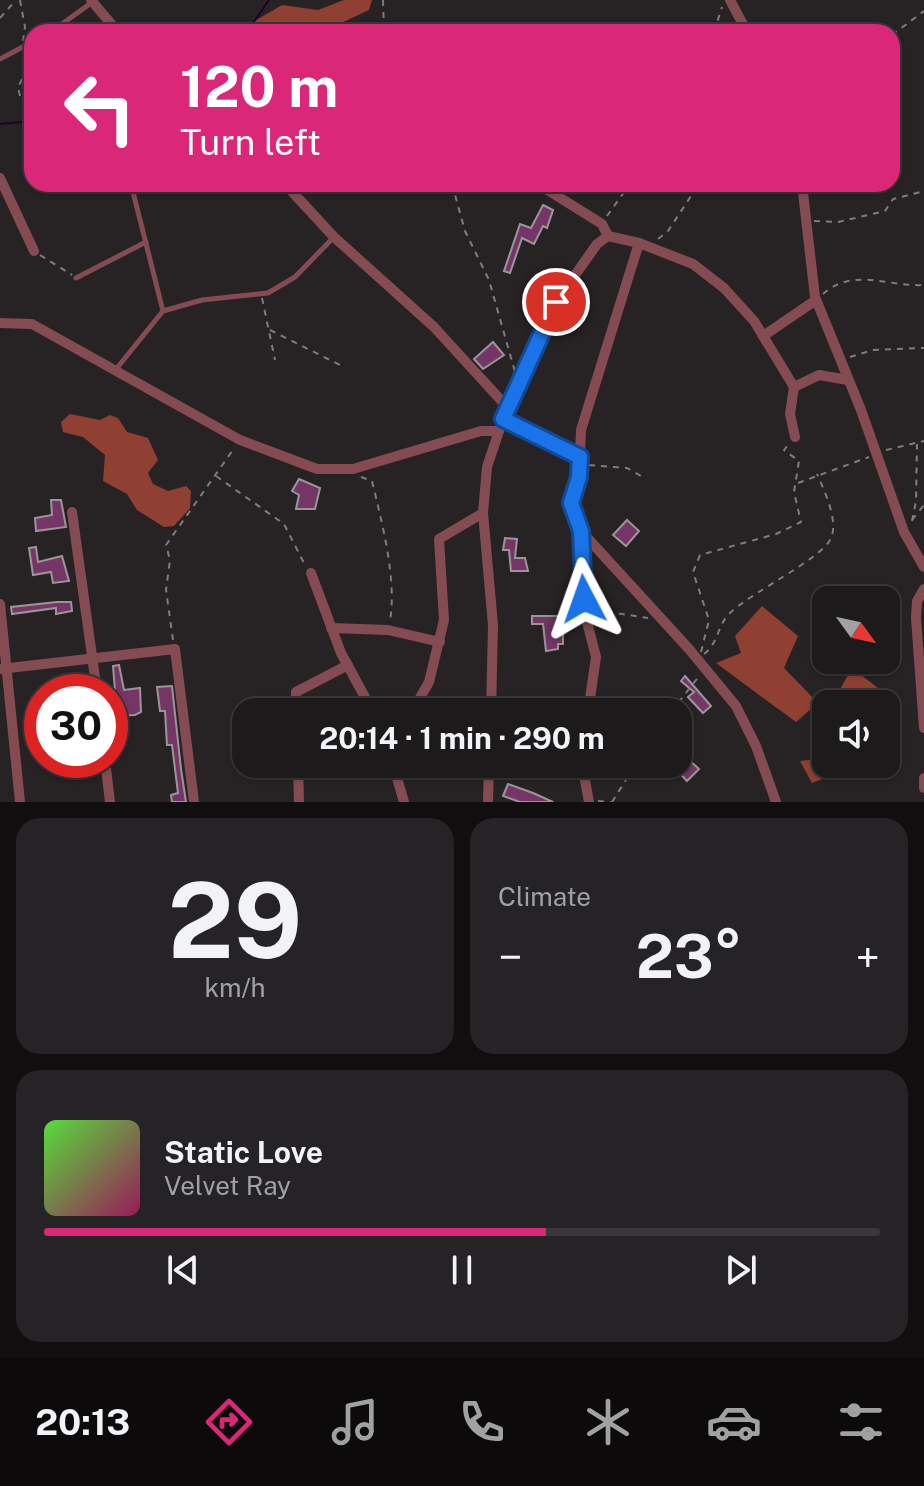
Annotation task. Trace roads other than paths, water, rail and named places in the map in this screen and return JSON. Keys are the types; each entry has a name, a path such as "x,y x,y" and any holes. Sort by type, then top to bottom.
{"street":[{"path":"729,0 742,24"},
{"path":"91,1 111,24"},
{"path":"0,178 34,251"},
{"path":"292,192 334,237 415,309 508,408"},
{"path":"551,192 602,224 608,236 644,245 693,264 724,288 763,336 794,387 790,414 795,437"},
{"path":"803,192 816,300 842,359 904,532 924,567"},
{"path":"491,698 493,625 483,513 487,467 503,419 556,302 597,244 608,236"},
{"path":"590,698 596,657 585,614 581,531 571,503 580,460 581,430 644,245"},
{"path":"763,336 816,300"},
{"path":"0,323 32,324 117,368 240,440 317,469 353,469 481,431 499,431"},
{"path":"794,387 819,375 848,380"},
{"path":"503,419 580,460"},
{"path":"72,512 95,674"},
{"path":"420,698 429,682 444,620 439,539 483,513"},
{"path":"581,531 705,670 744,721 776,802"},
{"path":"311,573 331,628 366,698"},
{"path":"924,589 917,601 916,618 924,728"},
{"path":"0,604 3,669 20,802"},
{"path":"331,628 388,630 440,642"},
{"path":"3,669 175,649 194,802"},
{"path":"296,698 296,692 348,665"},
{"path":"107,778 110,802"},
{"path":"298,778 299,802"},
{"path":"397,778 404,802"},
{"path":"488,802 489,778"},
{"path":"585,778 589,802"},
{"path":"924,778 924,788"}],"lane":[{"path":"61,24 91,1"},
{"path":"0,59 24,46"},
{"path":"133,192 163,311"},
{"path":"117,368 163,311 202,300 261,293 280,287 295,277 334,237"},
{"path":"76,278 146,242"}],"waterway":[{"path":"252,24 269,0"},
{"path":"0,124 24,122"}]}
